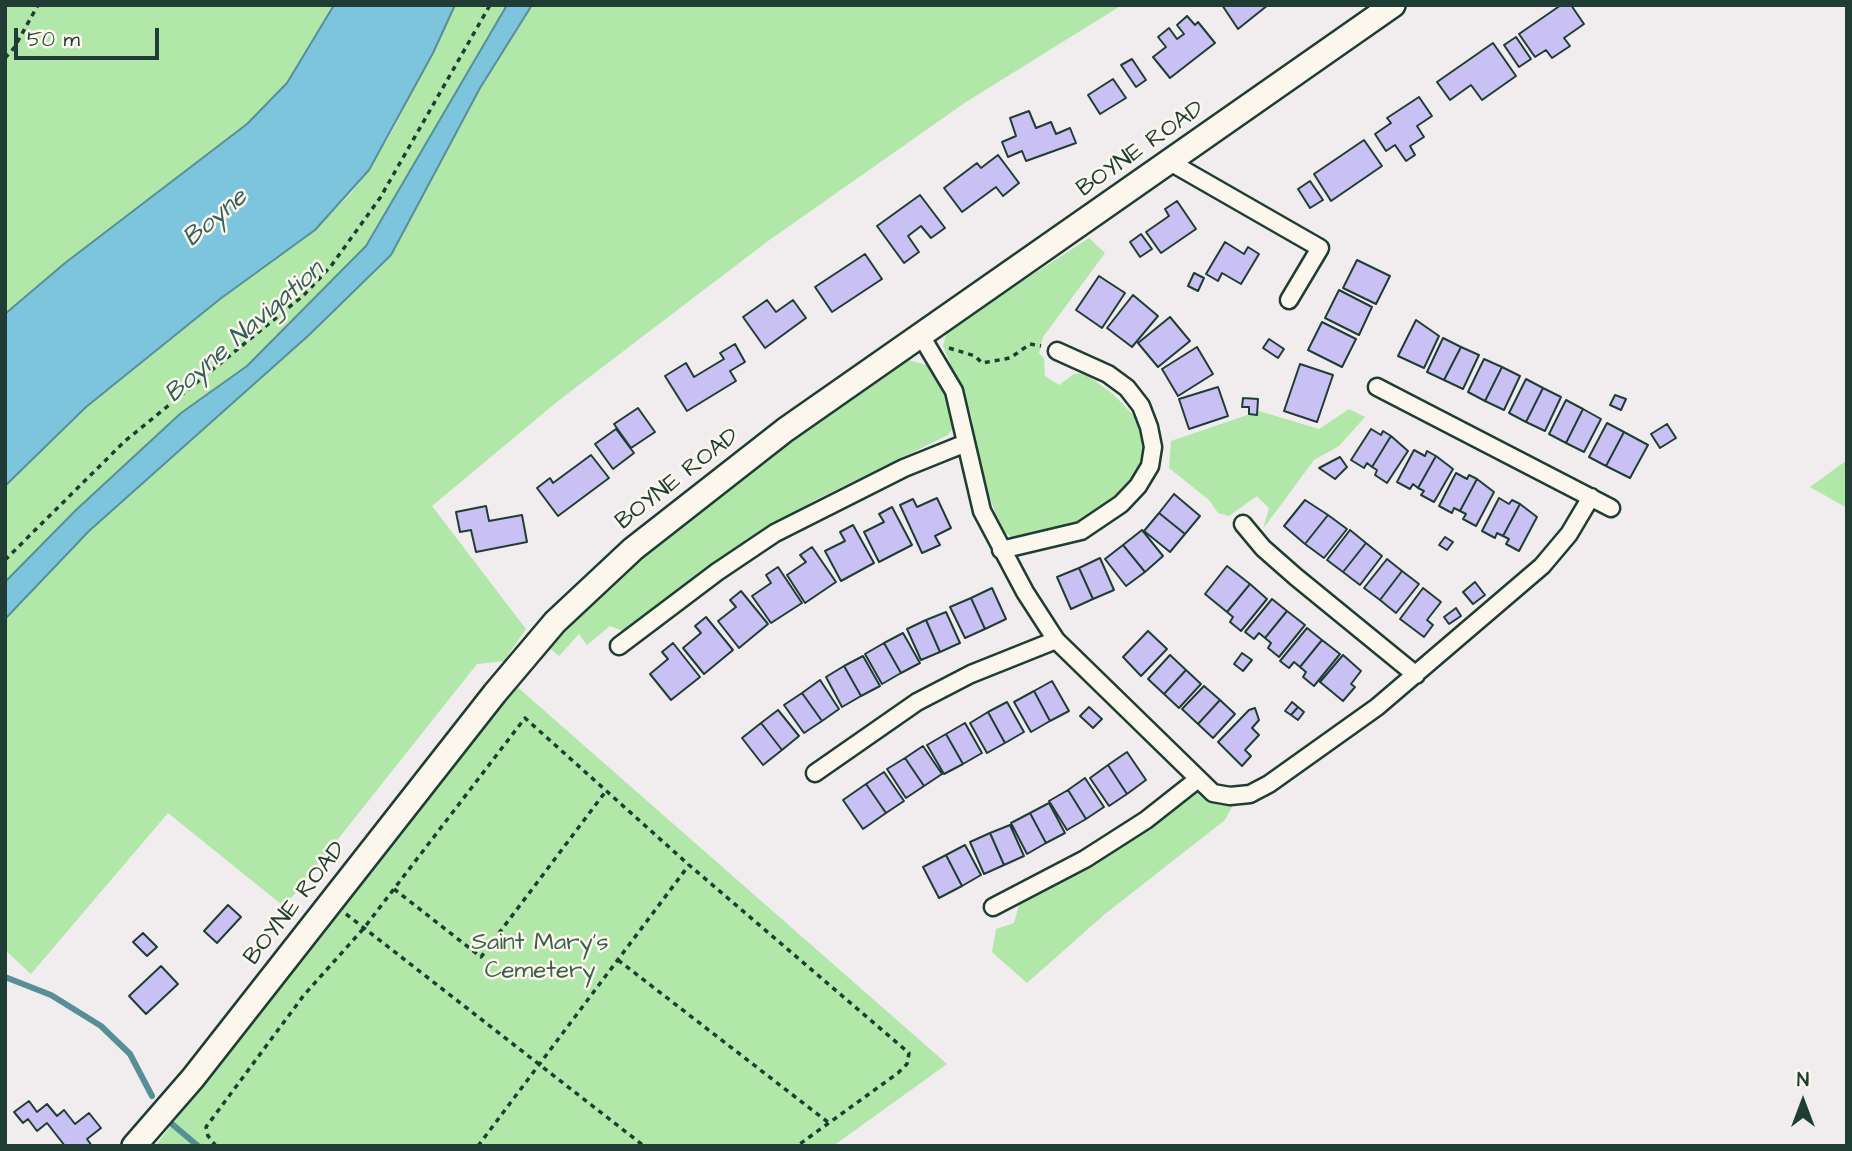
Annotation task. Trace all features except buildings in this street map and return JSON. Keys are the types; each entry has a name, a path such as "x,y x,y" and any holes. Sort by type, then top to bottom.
{"street":[{"name":"BOYNE ROAD","path":"134,1146 192,1078 495,693 555,622 633,548 704,491 925,342 1170,162 1393,5"},
{"path":"1170,162 1320,248 1289,300"},
{"path":"925,342 954,391 982,511 1001,551 1056,640 1213,793 1230,796 1250,793 1269,784 1377,707 1542,566 1569,534 1591,497"},
{"path":"1001,551 1081,531 1121,505 1138,486 1150,466 1153,447 1149,427 1140,406 1127,388 1108,374 1057,351"},
{"path":"1377,387 1611,508"},
{"path":"619,646 775,533 893,473 965,443"},
{"path":"1243,524 1282,565 1416,675"},
{"path":"815,773 917,702 971,674 1056,640"},
{"path":"993,907 1085,859 1146,820 1198,779"}],"path":[{"path":"5,58 14,48 38,5"},
{"path":"5,560 125,441 304,295 331,266 380,198 489,5"},
{"path":"925,342 958,350 982,363 1010,358 1030,344 1057,351"},
{"path":"216,1146 208,1136 206,1127 304,995 364,928 525,718 689,865 909,1053 907,1064 898,1073 797,1146"},
{"path":"394,889 481,957 606,791"},
{"path":"478,1146 689,865"},
{"path":"331,902 644,1146"},
{"path":"618,960 829,1123"}],"green space":[{"path":"5,5 334,5 287,83 247,124 65,263 5,314"},
{"path":"455,5 507,5 366,246 247,366 181,413 5,582 5,486 86,407 220,299 315,230 351,193 369,170 394,128"},
{"path":"532,5 1122,5 966,102 768,241 558,401 432,506 526,629 504,661 477,664 292,897 281,904 168,813 31,974 5,950 5,619 89,531 309,335 391,255 480,88"},
{"path":"1089,238 1105,253 1043,337 1039,353 1044,358 1045,376 1059,385 1074,374 1084,373 1113,394 1136,418 1145,452 1139,469 1109,503 1082,522 1013,538 1002,531 981,474 971,414 943,346 947,330"},
{"path":"905,359 930,366 949,399 954,417 953,428 948,435 815,500 702,572 629,629 623,631 610,626 587,645 579,634 559,656 548,647 638,552 796,431"},
{"path":"1349,409 1365,417 1339,446 1314,460 1263,529 1269,508 1257,496 1229,516 1218,513 1209,500 1169,468 1171,441 1259,411 1319,429"},
{"path":"1847,460 1847,508 1810,487"},
{"name":"Saint Mary's Cemetery","path":"515,685 947,1064 833,1146 155,1146"},
{"path":"1199,787 1235,801 1225,820 1105,914 1027,983 992,952 996,929 1014,923 1019,905 1128,842 1175,809"}],"water":[{"name":"Boyne","path":"334,5 455,5 433,53 369,170 315,230 220,299 86,407 5,486 5,314 65,263 247,124 287,83"},
{"path":"507,5 532,5 480,88 391,255 309,335 89,531 5,619 5,582 76,510 181,413 247,366 366,246"}],"waterway":[{"path":"5,977 51,995 101,1026 130,1054 152,1096"},
{"path":"172,1124 198,1146"}],"water label":[{"name":"Boyne Navigation","path":"245,333"}]}
